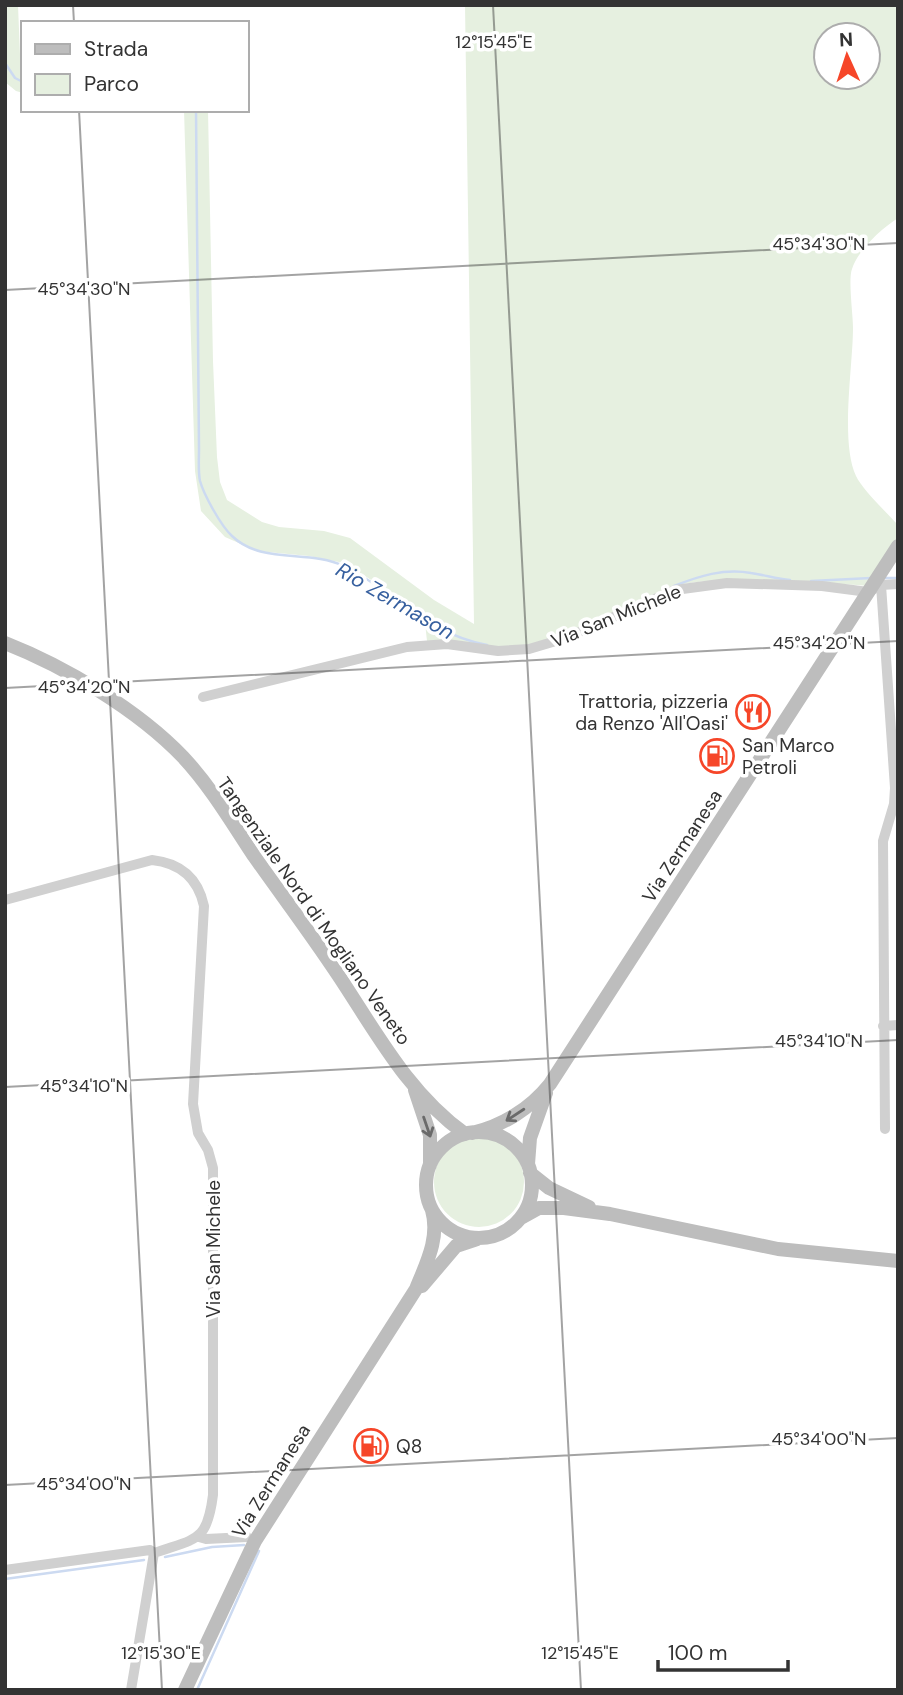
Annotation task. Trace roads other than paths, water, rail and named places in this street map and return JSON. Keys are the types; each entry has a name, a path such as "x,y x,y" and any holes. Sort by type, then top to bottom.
{"main road":[{"name":"Via Zermanesa","path":"185,1690 255,1541 408,1303 456,1246 465,1241 497,1235 521,1218 532,1188 529,1169 530,1138 550,1084 898,546"},
{"name":"Tangenziale Nord di Mogliano Veneto","path":"5,643 29,653 102,694 131,714 183,758 222,808 317,943 376,1036 415,1088 469,1134"},
{"name":"Via Zermanesa","path":"408,1303 431,1251 434,1228 426,1181 430,1166 444,1146 469,1134 493,1128 511,1118 550,1084"},
{"name":"Tangenziale Nord di Mogliano Veneto","path":"415,1088 430,1135 430,1166"},
{"path":"469,1134 489,1134 505,1140 519,1151 529,1169 549,1188 610,1214"},
{"path":"521,1218 528,1212 544,1207 610,1214 778,1249 898,1261"},
{"path":"432,1210 441,1223 453,1232 482,1238"}],"street":[{"path":"885,1129 883,841 894,804 895,788 877,582 898,584"},
{"name":"Via San Michele","path":"203,697 407,647 447,644 498,651 529,649 566,638 676,590 693,587 727,583 822,586 877,582"},
{"name":"Via San Michele","path":"5,900 152,860 175,865 193,879 202,895 204,906 193,1104 198,1133 214,1168 212,1495 210,1519 199,1537"},
{"path":"883,1026 898,1025"},
{"path":"5,1570 150,1550 155,1553 199,1537 247,1537"},
{"path":"131,1690 155,1553"}],"waterway":[{"name":"Rio Zermason","path":"5,63 15,78 21,81"},
{"name":"Rio Zermason","path":"196,112 199,469 202,487 213,510 232,536 244,545 271,554 316,558 344,566 363,576 428,622 465,639 487,645"},
{"name":"Rio Zermason","path":"674,586 721,572 751,573 790,580"},
{"name":"Rio Zermason","path":"811,581 871,578"},
{"name":"Rio Zermason","path":"884,578 898,578"},
{"path":"165,1557 212,1547 244,1545"},
{"path":"197,1690 259,1551"},
{"path":"5,1579 144,1560"}],"place":[{"name":"Trattoria, pizzeria da Renzo 'All'Oasi'","path":"753,712"},
{"name":"San Marco Petroli","path":"717,756"},
{"name":"Q8","path":"371,1446"}]}
